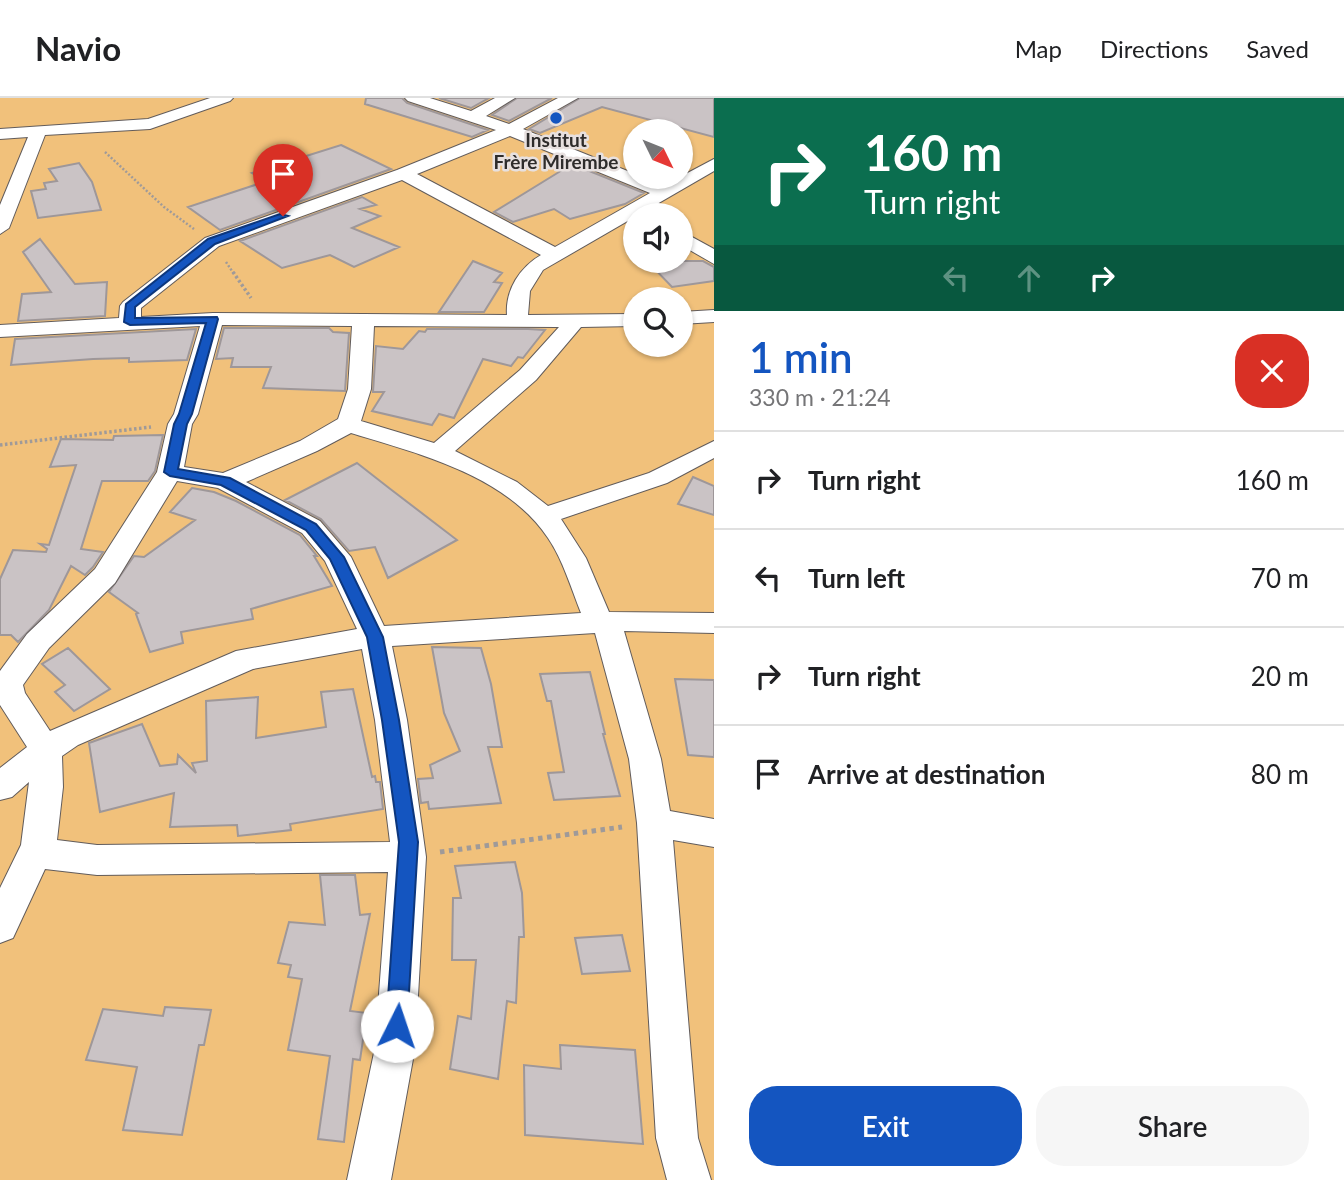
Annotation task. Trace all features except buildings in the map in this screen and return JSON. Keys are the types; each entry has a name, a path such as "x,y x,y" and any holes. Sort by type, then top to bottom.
{"street":[{"path":"0,134 150,124 225,98"},
{"path":"413,98 551,145 663,192"},
{"path":"474,117 507,98"},
{"path":"130,322 130,306 212,242 403,174 508,131 570,98"},
{"path":"0,228 39,131"},
{"path":"650,203 663,192 714,164"},
{"path":"403,174 553,254"},
{"path":"519,321 515,307 522,284 536,266 553,254 623,220"},
{"path":"693,245 714,258"},
{"path":"693,317 714,316"},
{"path":"0,926 40,845 46,787 46,750 11,697 7,688 9,682 37,641 104,576 170,472 180,424 186,414 213,319"},
{"path":"0,331 213,319 623,320"},
{"path":"225,481 322,438 347,424 355,408 362,361 363,319"},
{"path":"439,452 519,382 561,340 574,322"},
{"path":"347,424 439,452 477,467 519,495 554,526 603,622 645,760 654,823 677,1138 689,1180"},
{"path":"543,516 658,478 714,448"},
{"path":"170,472 225,481 311,527 337,557 375,637 391,720 408,857 395,1048 369,1180"},
{"path":"0,787 67,736 247,659 375,637 603,622 714,623"},
{"path":"654,823 714,833"},
{"path":"36,853 97,860 408,857"}],"path":[{"path":"0,445 180,424"},
{"path":"408,857 654,823"}],"shaded area":[{"path":"0,98 714,98 714,1180 0,1180"}],"place":[{"name":"Institut Frère Mirembe","path":"556,118"}],"route":[{"path":"283,216 212,242 130,306 130,322 213,319 186,414 180,424 170,472 225,481 311,527 337,557 375,637 391,720 408,842 397,1026"}]}
